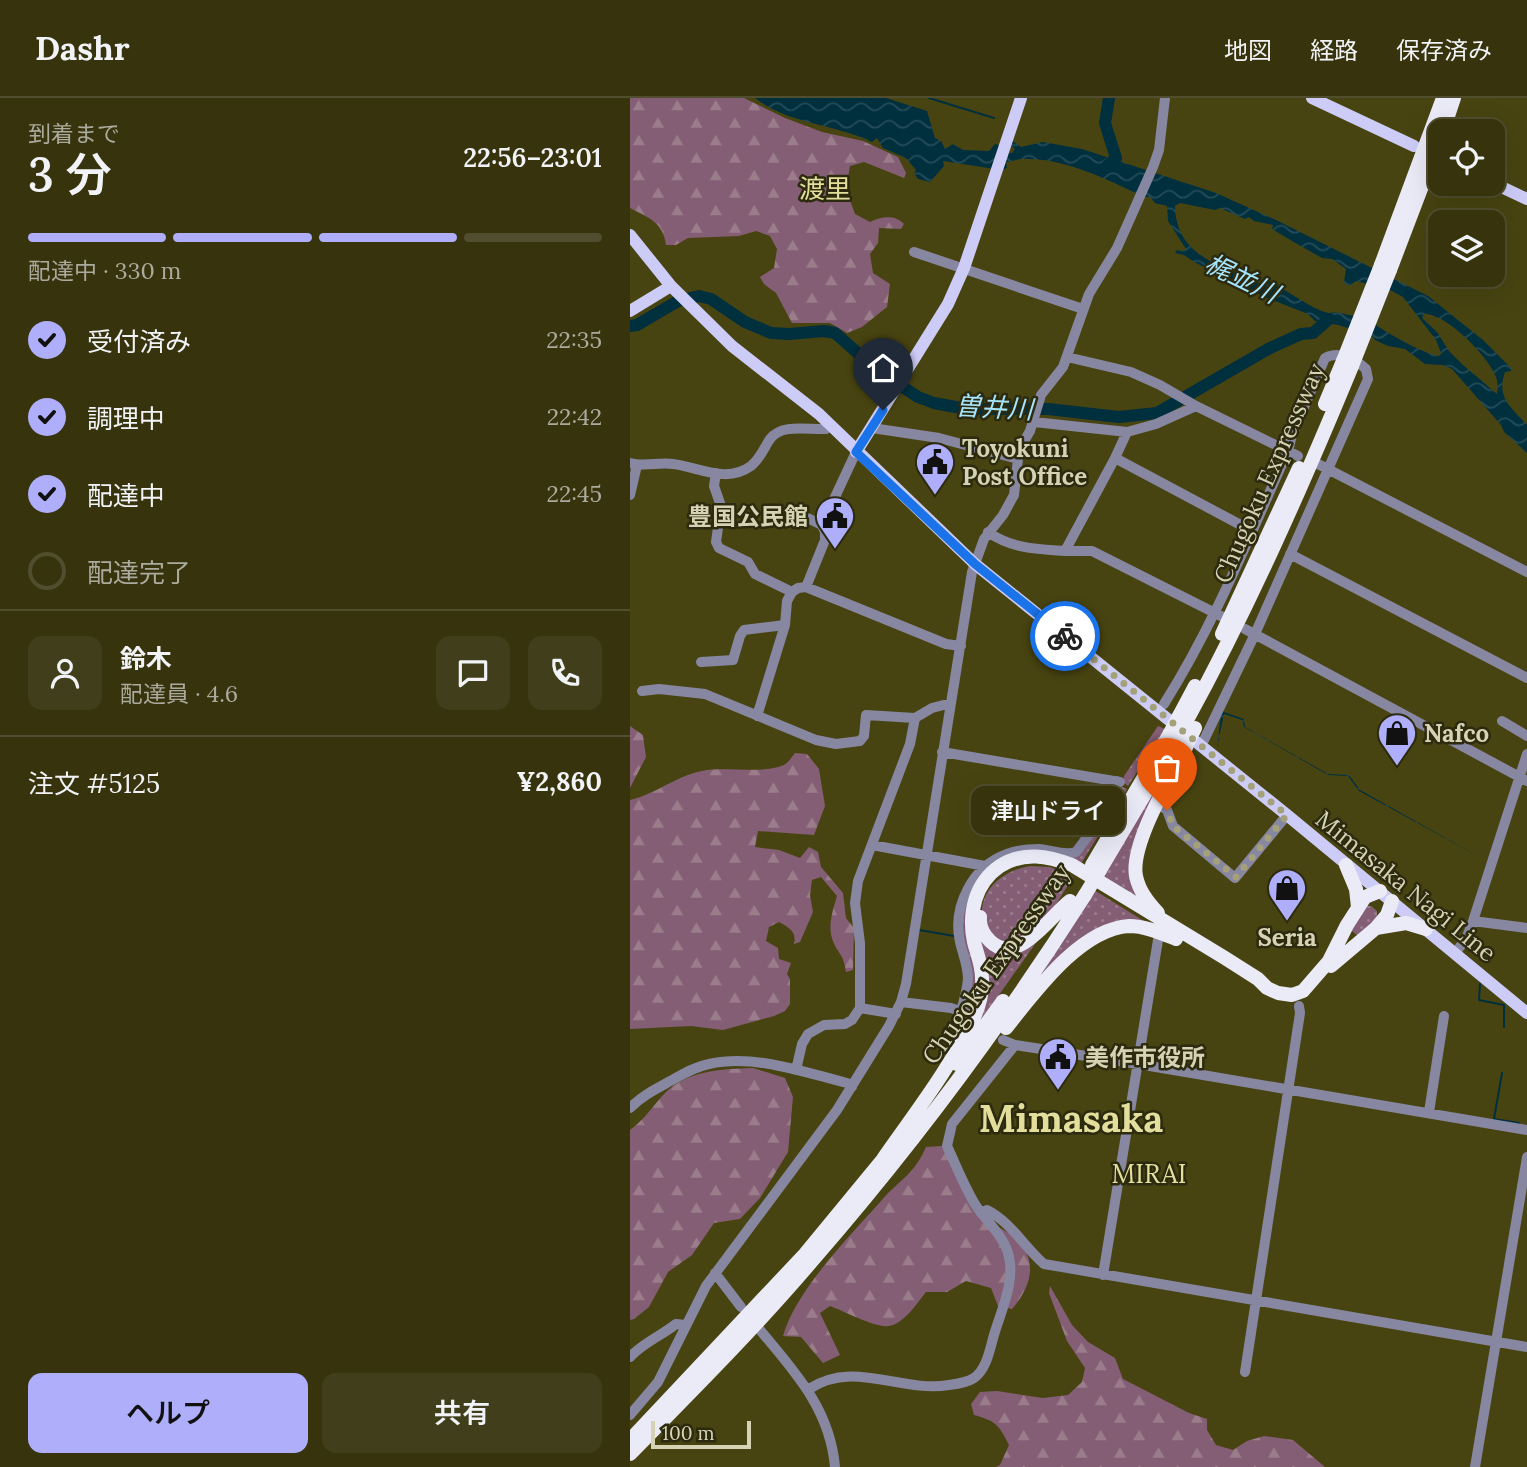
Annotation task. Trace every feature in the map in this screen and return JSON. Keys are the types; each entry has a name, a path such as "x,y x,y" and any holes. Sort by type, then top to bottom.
{"highway":[{"name":"Chugoku Expressway","path":"1385,267 1443,98"},
{"path":"1447,119 1454,98"},
{"name":"Chugoku Expressway","path":"630,1440 805,1254 883,1159 997,1010 1096,868 1178,739 1288,518 1385,267 1428,167"},
{"name":"Chugoku Expressway","path":"1187,722 1221,636 1347,363"},
{"path":"1168,923 1143,897 1136,876 1136,859 1178,739 1187,722"},
{"path":"883,1159 952,1058 975,1014 981,996 982,977 974,942 973,906 979,888 992,872 1012,860 1030,856 1052,858 1072,865 1258,979 1268,988 1292,995 1303,991 1329,961 1365,897 1380,891"},
{"path":"1077,895 1055,912 1035,936 1013,948 996,946 981,930 981,908 990,886 1008,870 1037,863 1069,872 1265,995 1279,1000 1292,1000 1304,996 1334,963 1376,928 1387,915 1392,901"},
{"path":"1346,865 1356,888 1358,907"},
{"name":"Chugoku Expressway","path":"630,1454 750,1330 882,1179 996,1028 1077,895"},
{"path":"1376,928 1406,923 1426,929"},
{"path":"936,1109 950,1100 1049,976 1087,943 1105,932 1130,926 1176,939"}],"main road":[{"path":"856,452 948,304 964,268 1021,98"},
{"path":"1312,98 1414,146"},
{"path":"1505,189 1527,199"},
{"name":"Mimasaka Nagi Line","path":"630,235 675,290 732,346 819,414 975,564 1287,815 1527,1013"},
{"path":"630,311 675,290"}],"street":[{"path":"630,1415 658,1382 685,1325 715,1273 817,1139 852,1087 901,1002 975,564 988,532 1014,495 1017,459 1045,389 1063,367 1083,309 1099,275 1117,248 1153,167 1159,150 1165,98"},
{"path":"914,252 1083,309"},
{"path":"1164,704 1219,615 1325,358 1339,354 1348,357 1366,369 1368,379 1323,466 1290,554 1250,632 1204,740"},
{"path":"1067,356 1132,372 1194,406 1298,456"},
{"path":"1034,420 1127,432 1156,424 1194,406"},
{"path":"630,495 634,464 669,463 716,473 738,472 751,466 780,431 826,429 831,426"},
{"path":"872,428 939,438 1017,459"},
{"path":"1065,551 1127,432"},
{"path":"821,525 856,452"},
{"path":"1115,458 1252,531"},
{"path":"1323,466 1527,572"},
{"path":"716,473 714,486 721,506 716,542 719,548 748,562 755,574 792,592"},
{"path":"797,513 821,525 825,531 825,540 806,587"},
{"path":"988,532 1000,540 1020,547 1092,551 1219,615"},
{"path":"1290,554 1527,678"},
{"path":"757,716 785,625 785,610 792,592 798,588 806,587 946,645 961,646"},
{"path":"701,662 733,660 744,630 785,625"},
{"path":"1250,632 1523,779"},
{"path":"642,691 659,689 705,694 808,738 836,744 860,741 864,736 866,715 915,718 932,708 951,703"},
{"path":"796,1070 802,1044 808,1034 824,1025 845,1024 852,1020 860,1008 860,943 855,903 858,881 910,744 915,718"},
{"path":"1502,721 1527,736"},
{"path":"901,1002 965,1013 968,981 967,965 960,941 960,907 969,887 985,866 1000,856 1040,849 1068,854 1076,852 1094,828 1119,782 942,752"},
{"path":"1455,953 1466,939 1473,921 1523,779 1527,754"},
{"path":"1160,806 1167,810 1173,826 1236,877 1287,815"},
{"path":"872,845 985,866"},
{"path":"1473,921 1527,928"},
{"path":"1103,1275 1158,940"},
{"path":"1245,1372 1289,1089 1299,1006"},
{"path":"860,1008 896,1014"},
{"path":"1429,1112 1444,1016"},
{"path":"1003,1040 1015,1045 1527,1130"},
{"path":"809,1389 829,1378 850,1375 914,1385 958,1384 975,1377 985,1362 1009,1285 1009,1257 997,1232 974,1203 947,1146 952,1124 1015,1045"},
{"path":"630,1108 645,1094 677,1077 708,1064 744,1060 796,1070 847,1083 852,1087"},
{"path":"1475,1467 1527,1157"},
{"path":"981,1213 987,1210 1007,1224 1044,1264 1527,1347"},
{"path":"715,1273 741,1307"},
{"path":"630,1357 646,1342 676,1324 685,1325"},
{"path":"760,1330 809,1389 823,1417 835,1467"}],"green space":[{"path":"630,98 744,98 785,118 822,132 863,141 898,157 906,173 904,178 864,162 850,166 846,189 855,214 870,222 887,217 904,224 901,229 879,228 878,243 870,254 873,273 890,284 887,307 862,327 847,333 830,323 792,323 776,293 764,284 760,277 774,268 777,249 770,236 756,231 739,236 688,238 676,245 666,245 658,226 630,208"},
{"path":"630,726 643,735 646,757 630,788"},
{"path":"1158,726 1165,729 1128,786 1123,782 1124,776"},
{"path":"795,753 807,754 819,769 825,806 814,835 758,831 755,847 779,850 800,858 809,847 818,852 821,867 843,893 846,918 854,928 853,970 846,972 842,957 833,941 832,912 837,896 821,877 812,880 810,895 813,912 800,942 794,944 793,933 779,922 769,927 766,941 778,948 779,959 791,963 787,974 790,979 790,1004 785,1011 723,1030 691,1026 630,1029 630,800 696,772 776,768 785,764"},
{"path":"1175,754 1137,843 1143,902 1101,880"},
{"path":"1120,786 1127,789 1079,867 1047,854 1021,854 1001,862 977,886 968,919 979,984 973,1011 971,1014 967,1012 968,966 961,920 962,907 972,884 990,866 1013,854 1038,851 1075,855 1086,844"},
{"path":"1031,866 1050,867 1073,877 1050,914 1013,944 991,938 982,915 986,894 1005,875"},
{"path":"1094,890 1152,926 1112,927 1025,999"},
{"path":"1367,906 1377,911 1377,919 1358,936 1351,930"},
{"path":"975,929 990,946 1040,937 970,1036 980,1010"},
{"path":"753,1068 785,1078 793,1097 788,1152 760,1198 740,1219 714,1223 692,1255 668,1272 649,1307 630,1320 630,1130 664,1094 683,1080 717,1070"},
{"path":"942,1146 969,1201 985,1224 997,1226 1010,1234 1027,1254 1030,1263 1028,1282 1012,1309 998,1306 991,1288 966,1281 947,1292 926,1292 905,1317 889,1326 868,1322 830,1306 820,1313 840,1355 823,1363 801,1337 783,1336 799,1301 839,1247 911,1171 926,1147"},
{"path":"1050,1286 1072,1325 1088,1342 1115,1358 1123,1379 1189,1413 1207,1419 1207,1430 1216,1445 1233,1450 1247,1441 1264,1436 1293,1440 1325,1467 996,1467 1000,1465 1009,1445 996,1425 974,1415 971,1404 980,1392 997,1391 1043,1398 1068,1395 1082,1382 1085,1368 1067,1341 1049,1293"}],"water":[{"name":"梶並川","path":"755,98 886,98 927,111 935,138 941,141 945,149 953,144 963,150 989,151 995,144 1007,153 1012,153 1015,149 1008,142 1011,140 1021,147 1043,142 1082,149 1216,193 1276,220 1428,296 1483,340 1512,369 1505,372 1502,389 1507,402 1527,425 1527,453 1504,432 1501,425 1452,369 1443,365 1425,364 1405,349 1388,346 1371,335 1315,321 1308,314 1265,297 1184,255 1175,253 1177,250 1186,249 1168,221 1167,206 1155,203 1150,197 1144,197 1085,171 1038,159 1006,162 1007,168 1001,170 943,161 944,166 930,182 918,179 914,173 916,170 906,158 883,148 877,138 872,142 797,119 768,107","holes":["1180,203 1215,210 1220,208 1245,219 1249,217 1254,221 1273,225 1272,229 1322,258 1332,259 1346,269 1344,282 1347,285 1356,281 1390,290 1403,297 1436,340 1441,353 1439,356 1424,351 1363,319 1321,311 1265,279 1263,284 1258,283 1215,264 1192,248 1183,237 1177,223 1175,206","1424,314 1455,328 1476,348 1496,377 1497,394 1449,351 1437,332 1422,318"]},
{"path":"1222,707 1224,712 1244,719 1245,727 1328,774 1349,775 1360,790 1485,860 1359,791 1348,776 1328,775 1244,727 1242,720 1224,714 1217,748"}],"waterway":[{"path":"929,98 994,118"},
{"path":"1106,167 1116,158 1105,123 1109,98"},
{"name":"曽井川","path":"630,326 637,325 678,301 699,296 711,299 745,322 771,333 835,333 877,370 918,397 934,403 966,409 1048,409 1119,417 1157,413 1270,348 1301,334 1313,333 1329,319"},
{"path":"919,930 954,936"},
{"path":"1480,984 1479,1000 1504,1005 1504,1027"},
{"path":"1502,1073 1494,1119 1519,1123"}],"way so far":[{"path":"1065,636 1287,815 1236,877 1173,826 1167,810"}],"place":[{"name":"Toyokuni Post Office","path":"935,496"},
{"name":"豊国公民館","path":"835,550"},
{"name":"Nafco","path":"1397,767"},
{"name":"津山ドライ","path":"1167,810"},
{"name":"Seria","path":"1287,922"},
{"name":"美作市役所","path":"1058,1091"}],"district":[{"name":"渡里","path":"825,188"},
{"name":"Mimasaka","path":"1071,1118"},
{"name":"MIRAI","path":"1149,1173"}],"route":[{"path":"883,410 856,452 975,564 1065,636"}]}
